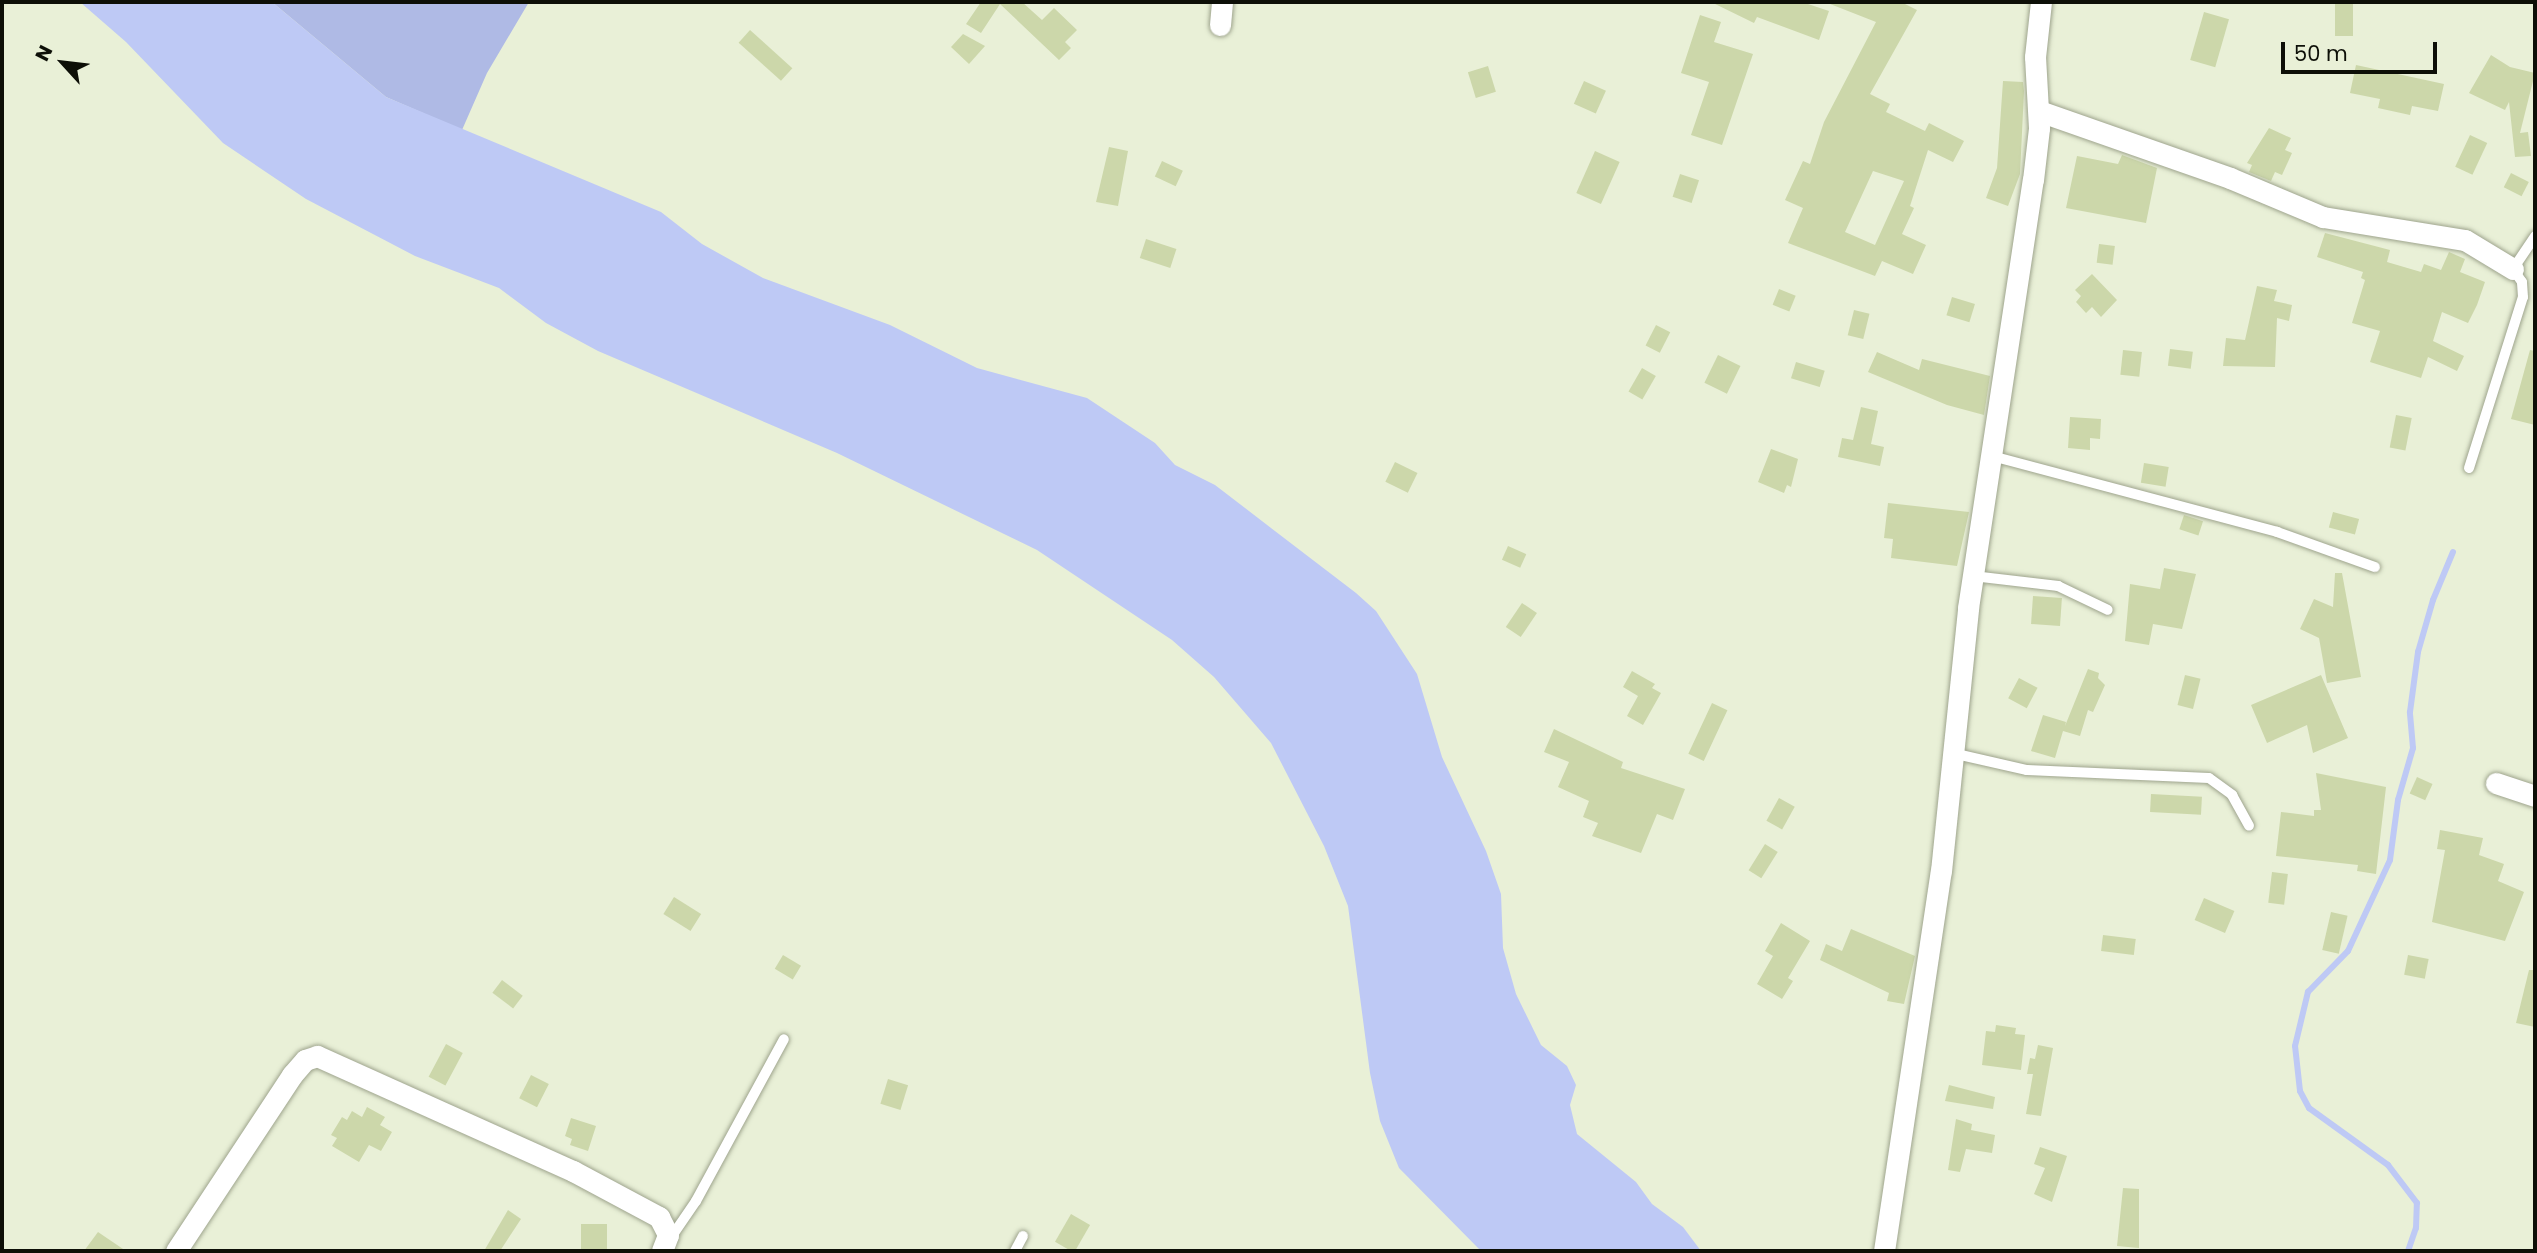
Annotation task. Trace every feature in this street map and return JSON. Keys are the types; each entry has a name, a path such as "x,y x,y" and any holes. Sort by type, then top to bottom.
{"street":[{"path":"1220,25 1222,2"},
{"path":"1884,1251 1939,884 1973,576 2033,180 2039,111 2035,57 2041,2"},
{"path":"2039,111 2207,170 2323,217 2465,240 2514,269"},
{"path":"2496,783 2535,796"},
{"path":"176,1251 292,1074 305,1060 317,1056 548,1160 659,1217 668,1235 664,1249"}],"lane":[{"path":"2469,468 2523,298 2522,282 2514,269 2535,236"},
{"path":"1992,456 2277,532 2375,567"},
{"path":"1973,576 2058,586 2108,610"},
{"path":"1952,752 2027,770 2209,778 2232,795 2249,826"},
{"path":"664,1249 696,1201 784,1039"},
{"path":"1015,1251 1023,1236"}],"shaded area":[{"path":"80,2 272,2 386,97 661,212 702,244 763,278 890,325 977,368 1087,398 1155,443 1175,465 1215,485 1356,593 1376,611 1417,674 1442,757 1486,851 1501,894 1503,948 1516,994 1541,1045 1567,1066 1576,1085 1570,1105 1577,1134 1636,1182 1652,1204 1683,1227 1701,1251 1481,1251 1399,1168 1380,1121 1370,1073 1348,906 1324,846 1271,743 1214,677 1172,640 1037,550 837,453 598,351 546,323 499,288 415,256 306,199 223,143 126,42"},
{"path":"272,2 529,2 487,73 462,130 386,97"}],"building":[{"path":"981,2 1022,2 1042,20 1054,8 1077,30 1065,42 1071,48 1059,60 1000,4 981,33 966,24"},
{"path":"1711,2 1802,2 1829,11 1819,40 1757,17 1754,23"},
{"path":"1825,2 1901,2 1917,10 1870,94 1890,104 1886,112 1925,131 1929,123 1964,141 1953,162 1928,150 1910,206 1914,208 1902,234 1926,245 1913,274 1882,261 1875,276 1788,243 1803,208 1785,200 1803,161 1810,164 1824,122 1876,22","holes":["1873,171 1904,181 1875,245 1845,232"]},
{"path":"2335,2 2353,2 2353,36 2335,36"},
{"path":"2204,12 2229,19 2215,67 2190,60"},
{"path":"1700,15 1721,22 1714,42 1753,54 1722,145 1691,135 1709,82 1681,73"},
{"path":"750,30 792,68 781,81 739,43"},
{"path":"963,34 985,46 969,64 951,47"},
{"path":"2491,55 2510,67 2535,73 2520,133 2528,132 2531,156 2515,157 2509,102 2505,110 2469,93"},
{"path":"2356,65 2444,84 2438,111 2412,106 2410,115 2378,108 2380,99 2350,93"},
{"path":"1488,66 1496,92 1476,98 1468,72"},
{"path":"1584,81 1606,91 1596,114 1574,104"},
{"path":"2003,81 2023,82 2024,91 2020,174 2008,206 1986,198 1997,168"},
{"path":"2269,128 2291,138 2285,150 2292,153 2282,175 2275,172 2271,181 2249,172 2252,165 2247,163"},
{"path":"2470,135 2487,143 2472,175 2455,167"},
{"path":"1109,147 1128,151 1118,206 1096,202"},
{"path":"1595,151 1620,162 1601,204 1576,193"},
{"path":"2122,155 2157,168 2146,223 2066,208 2077,156 2118,164"},
{"path":"1162,161 1183,171 1176,186 1155,176"},
{"path":"2511,173 2529,182 2522,196 2504,187"},
{"path":"1680,174 1699,180 1692,203 1673,197"},
{"path":"2325,233 2390,250 2387,262 2421,272 2424,264 2441,270 2449,252 2465,259 2460,272 2485,282 2477,305 2468,323 2442,312 2433,341 2464,356 2457,371 2428,357 2421,378 2370,362 2380,331 2352,323 2365,280 2361,278 2363,272 2317,257"},
{"path":"1146,239 1176,249 1170,268 1140,258"},
{"path":"2099,244 2115,246 2113,265 2097,263"},
{"path":"2092,274 2117,300 2101,317 2092,307 2086,313 2076,302 2081,296 2075,290"},
{"path":"2257,286 2277,290 2274,301 2292,305 2289,321 2277,318 2275,367 2223,366 2226,338 2245,340"},
{"path":"1779,289 1796,296 1789,312 1773,305"},
{"path":"1952,297 1975,304 1969,322 1946,315"},
{"path":"1854,310 1870,314 1863,339 1848,335"},
{"path":"1656,325 1670,332 1660,353 1646,345"},
{"path":"2170,349 2193,352 2191,369 2168,366"},
{"path":"2123,350 2142,352 2139,377 2120,375"},
{"path":"2530,350 2535,351 2535,425 2511,419"},
{"path":"1877,352 1919,370 1922,359 1990,376 1984,415 1947,405 1868,372"},
{"path":"1718,355 1740,366 1727,394 1704,383"},
{"path":"1796,362 1825,371 1820,387 1791,378"},
{"path":"1642,368 1656,376 1642,399 1628,391"},
{"path":"1861,407 1878,411 1871,444 1884,447 1880,466 1838,457 1842,438 1853,440"},
{"path":"2396,415 2412,418 2405,450 2390,447"},
{"path":"2070,417 2101,419 2100,439 2090,438 2090,450 2068,448"},
{"path":"1771,449 1798,459 1791,487 1787,485 1784,493 1758,482"},
{"path":"1395,462 1417,473 1408,493 1385,482"},
{"path":"2144,463 2169,467 2166,487 2141,483"},
{"path":"1888,503 1969,512 1957,566 1891,558 1893,539 1884,538"},
{"path":"2333,512 2359,519 2355,534 2329,527"},
{"path":"2184,515 2203,521 2198,535 2179,529"},
{"path":"1508,546 1526,554 1520,568 1502,560"},
{"path":"2164,568 2196,574 2182,629 2153,624 2149,645 2125,641 2130,584 2160,589"},
{"path":"2335,573 2342,573 2361,677 2327,683 2319,638 2300,629 2314,599 2333,607"},
{"path":"2033,596 2062,598 2060,626 2031,624"},
{"path":"1522,603 1537,613 1521,637 1506,627"},
{"path":"2088,669 2099,673 2098,678 2105,685 2093,712 2088,710 2080,736 2063,731 2055,758 2031,751 2043,715 2066,722 2065,726"},
{"path":"1632,671 1655,684 1652,688 1661,693 1643,725 1627,716 1638,696 1623,687"},
{"path":"2185,675 2201,679 2193,709 2178,705"},
{"path":"2321,675 2348,738 2313,753 2307,725 2267,743 2251,705"},
{"path":"2019,678 2038,688 2027,708 2008,698"},
{"path":"1712,703 1727,710 1704,761 1688,754"},
{"path":"1554,729 1623,762 1621,768 1685,789 1673,820 1657,814 1641,853 1592,836 1598,823 1583,817 1589,801 1558,787 1569,762 1544,752"},
{"path":"2316,773 2386,787 2376,874 2357,871 2358,865 2276,856 2281,812 2314,816 2314,810 2321,810"},
{"path":"2417,777 2433,784 2425,800 2410,793"},
{"path":"2151,794 2202,797 2201,815 2150,812"},
{"path":"1779,798 1795,807 1782,829 1766,821"},
{"path":"2440,830 2483,838 2479,855 2504,864 2498,881 2524,892 2505,941 2432,922 2445,850 2437,849"},
{"path":"1765,844 1778,852 1761,878 1749,870"},
{"path":"2272,872 2288,874 2284,905 2268,903"},
{"path":"674,897 701,914 691,931 663,914"},
{"path":"2204,898 2234,911 2225,933 2195,920"},
{"path":"2331,912 2348,916 2339,954 2322,950"},
{"path":"1781,923 1810,941 1788,978 1793,981 1782,999 1757,984 1773,956 1765,951"},
{"path":"1851,929 1915,956 1904,1004 1887,1001 1889,993 1820,960 1826,944 1842,951"},
{"path":"2103,935 2136,939 2134,955 2101,951"},
{"path":"783,955 801,966 793,980 775,969"},
{"path":"2408,955 2429,959 2425,979 2404,975"},
{"path":"2529,970 2535,970 2535,1027 2516,1023"},
{"path":"502,980 523,996 513,1008 492,993"},
{"path":"1996,1025 2016,1028 2015,1034 2025,1035 2021,1070 1982,1065 1986,1031 1995,1032"},
{"path":"446,1044 463,1053 445,1086 429,1077"},
{"path":"2038,1045 2053,1048 2041,1116 2026,1114 2033,1074 2027,1074 2030,1058 2035,1059"},
{"path":"531,1075 549,1084 537,1107 519,1098"},
{"path":"888,1079 908,1085 900,1110 880,1104"},
{"path":"1949,1085 1995,1097 1993,1109 1945,1101"},
{"path":"367,1107 385,1117 380,1125 392,1132 381,1151 369,1145 359,1162 332,1146 337,1138 331,1135 342,1117 347,1120 352,1111 362,1117"},
{"path":"571,1118 596,1126 588,1151 570,1145 572,1139 565,1136"},
{"path":"1956,1119 1972,1124 1971,1130 1995,1135 1992,1153 1966,1149 1960,1172 1948,1170"},
{"path":"2040,1147 2067,1156 2052,1202 2034,1194 2045,1168 2034,1164"},
{"path":"2123,1188 2139,1189 2139,1248 2117,1246"},
{"path":"508,1210 521,1219 500,1251 484,1251"},
{"path":"1071,1214 1090,1225 1075,1251 1055,1242"},
{"path":"581,1224 607,1224 607,1251 581,1251"},
{"path":"98,1232 126,1251 84,1251"}],"waterway":[{"path":"2408,1251 2416,1228 2417,1203 2388,1165 2309,1108 2300,1091 2295,1046 2308,992 2348,951 2390,860 2398,800 2413,748 2410,712 2418,652 2433,600 2453,552"}]}
